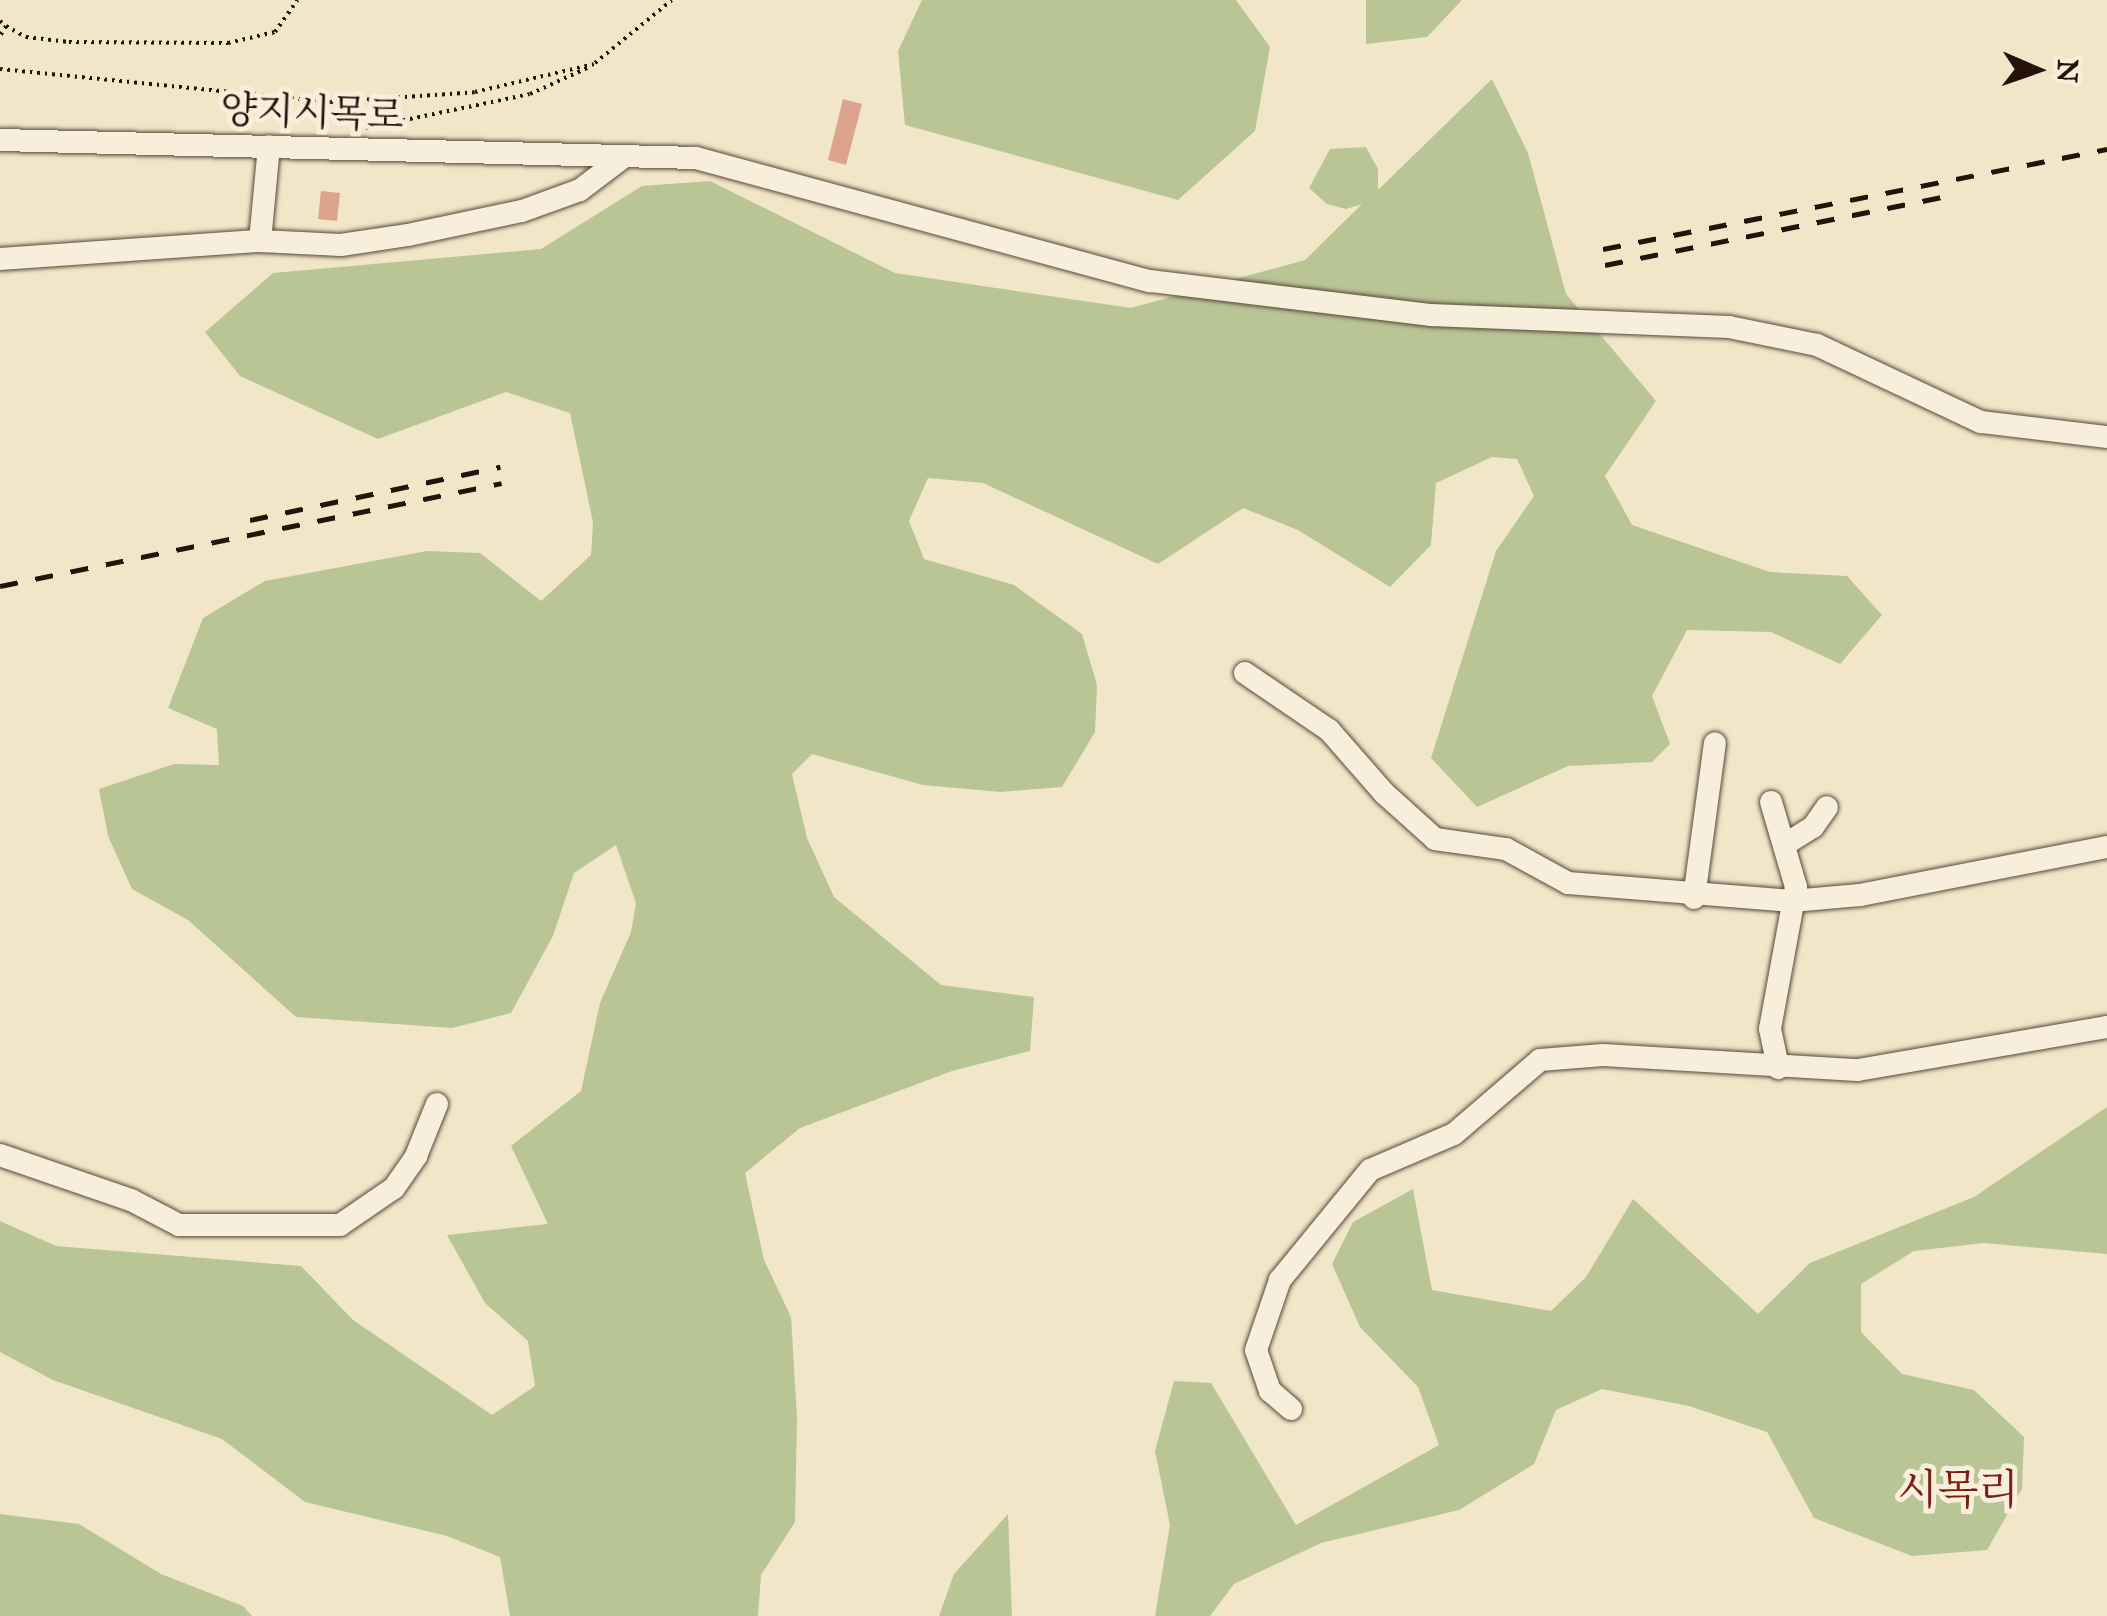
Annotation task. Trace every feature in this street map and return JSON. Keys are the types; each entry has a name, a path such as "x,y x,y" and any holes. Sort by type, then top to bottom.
{"street":[{"name":"양지시목로","path":"0,140 622,158 676,156 725,165 1150,281 1450,316 1729,327 1817,345 1981,422 2107,437"},
{"path":"260,241 269,146"},
{"path":"0,259 260,241 341,245 452,228 580,190 622,158"},
{"path":"1245,673 1329,730 1384,794 1435,838 1506,849 1568,883 1694,898 1792,901 1860,895 2107,847"},
{"path":"1694,898 1715,743"},
{"path":"1771,802 1796,886 1770,1029 1778,1068"},
{"path":"1784,844 1813,827 1827,807"},
{"path":"1291,1410 1270,1390 1256,1350 1280,1280 1370,1170 1454,1134 1526,1067 1553,1056 1778,1068 1888,1066 2107,1028"},
{"path":"0,1155 131,1200 179,1225 340,1225 394,1188 416,1156 437,1104"}],"path":[{"path":"0,21 26,37 69,42 228,43 275,32 297,0"},
{"path":"347,132 530,94 594,64 672,0"},
{"path":"0,36 6,26"},
{"path":"0,69 330,102 475,92 594,64"}],"green space":[{"path":"922,0 1236,0 1270,47 1255,131 1178,200 905,125 898,51"},
{"path":"1366,0 1462,0 1427,37 1366,44"},
{"path":"1492,79 1528,153 1566,294 1656,401 1605,476 1632,525 1770,572 1847,576 1882,615 1840,664 1771,632 1687,630 1652,696 1670,744 1652,762 1568,766 1477,807 1431,758 1496,551 1534,496 1517,459 1492,457 1436,483 1431,545 1390,587 1298,530 1243,508 1158,564 983,483 928,478 909,521 924,559 1014,585 1082,634 1097,685 1095,732 1062,787 1001,792 923,785 812,754 792,774 807,838 834,897 941,985 1034,997 1030,1051 952,1071 800,1128 745,1173 764,1260 791,1317 797,1418 795,1522 761,1575 758,1616 510,1616 500,1557 447,1536 305,1502 222,1439 53,1380 0,1352 0,1221 56,1246 301,1266 353,1320 492,1415 535,1386 528,1341 485,1303 447,1235 548,1224 511,1146 581,1091 600,1003 631,932 636,903 616,845 574,873 553,936 511,1013 452,1028 296,1017 188,920 132,889 108,836 99,789 174,764 219,765 217,729 168,708 203,618 265,581 427,551 480,553 541,601 591,555 593,522 570,413 506,392 378,439 240,376 205,332 273,273 541,249 642,186 710,181 895,273 1131,308 1305,260 1362,204 1346,209 1327,204 1309,188 1330,149 1366,147 1378,169 1378,190"},
{"path":"2107,1107 2107,1254 1984,1243 1914,1251 1861,1284 1861,1332 1902,1374 1974,1390 2024,1437 2022,1489 1987,1550 1912,1556 1814,1518 1767,1432 1689,1406 1602,1389 1556,1410 1534,1464 1459,1510 1321,1543 1234,1584 1210,1616 1155,1616 1170,1525 1155,1451 1174,1381 1211,1383 1296,1525 1439,1445 1418,1387 1360,1327 1332,1264 1353,1222 1413,1189 1432,1290 1551,1311 1586,1277 1633,1199 1758,1314 1810,1263 1974,1197"},
{"path":"0,1514 79,1524 161,1574 243,1606 252,1616 0,1616"},
{"path":"1008,1514 1012,1616 939,1616 954,1574"}],"building":[{"path":"843,99 862,104 846,165 828,160"},
{"path":"321,191 340,193 337,221 318,219"}],"railway":[{"path":"1603,249 2107,149"},
{"path":"1605,265 1943,197"},
{"path":"250,520 500,467"},
{"path":"0,586 502,483"}],"district":[{"name":"시목리","path":"1958,1490"}]}
